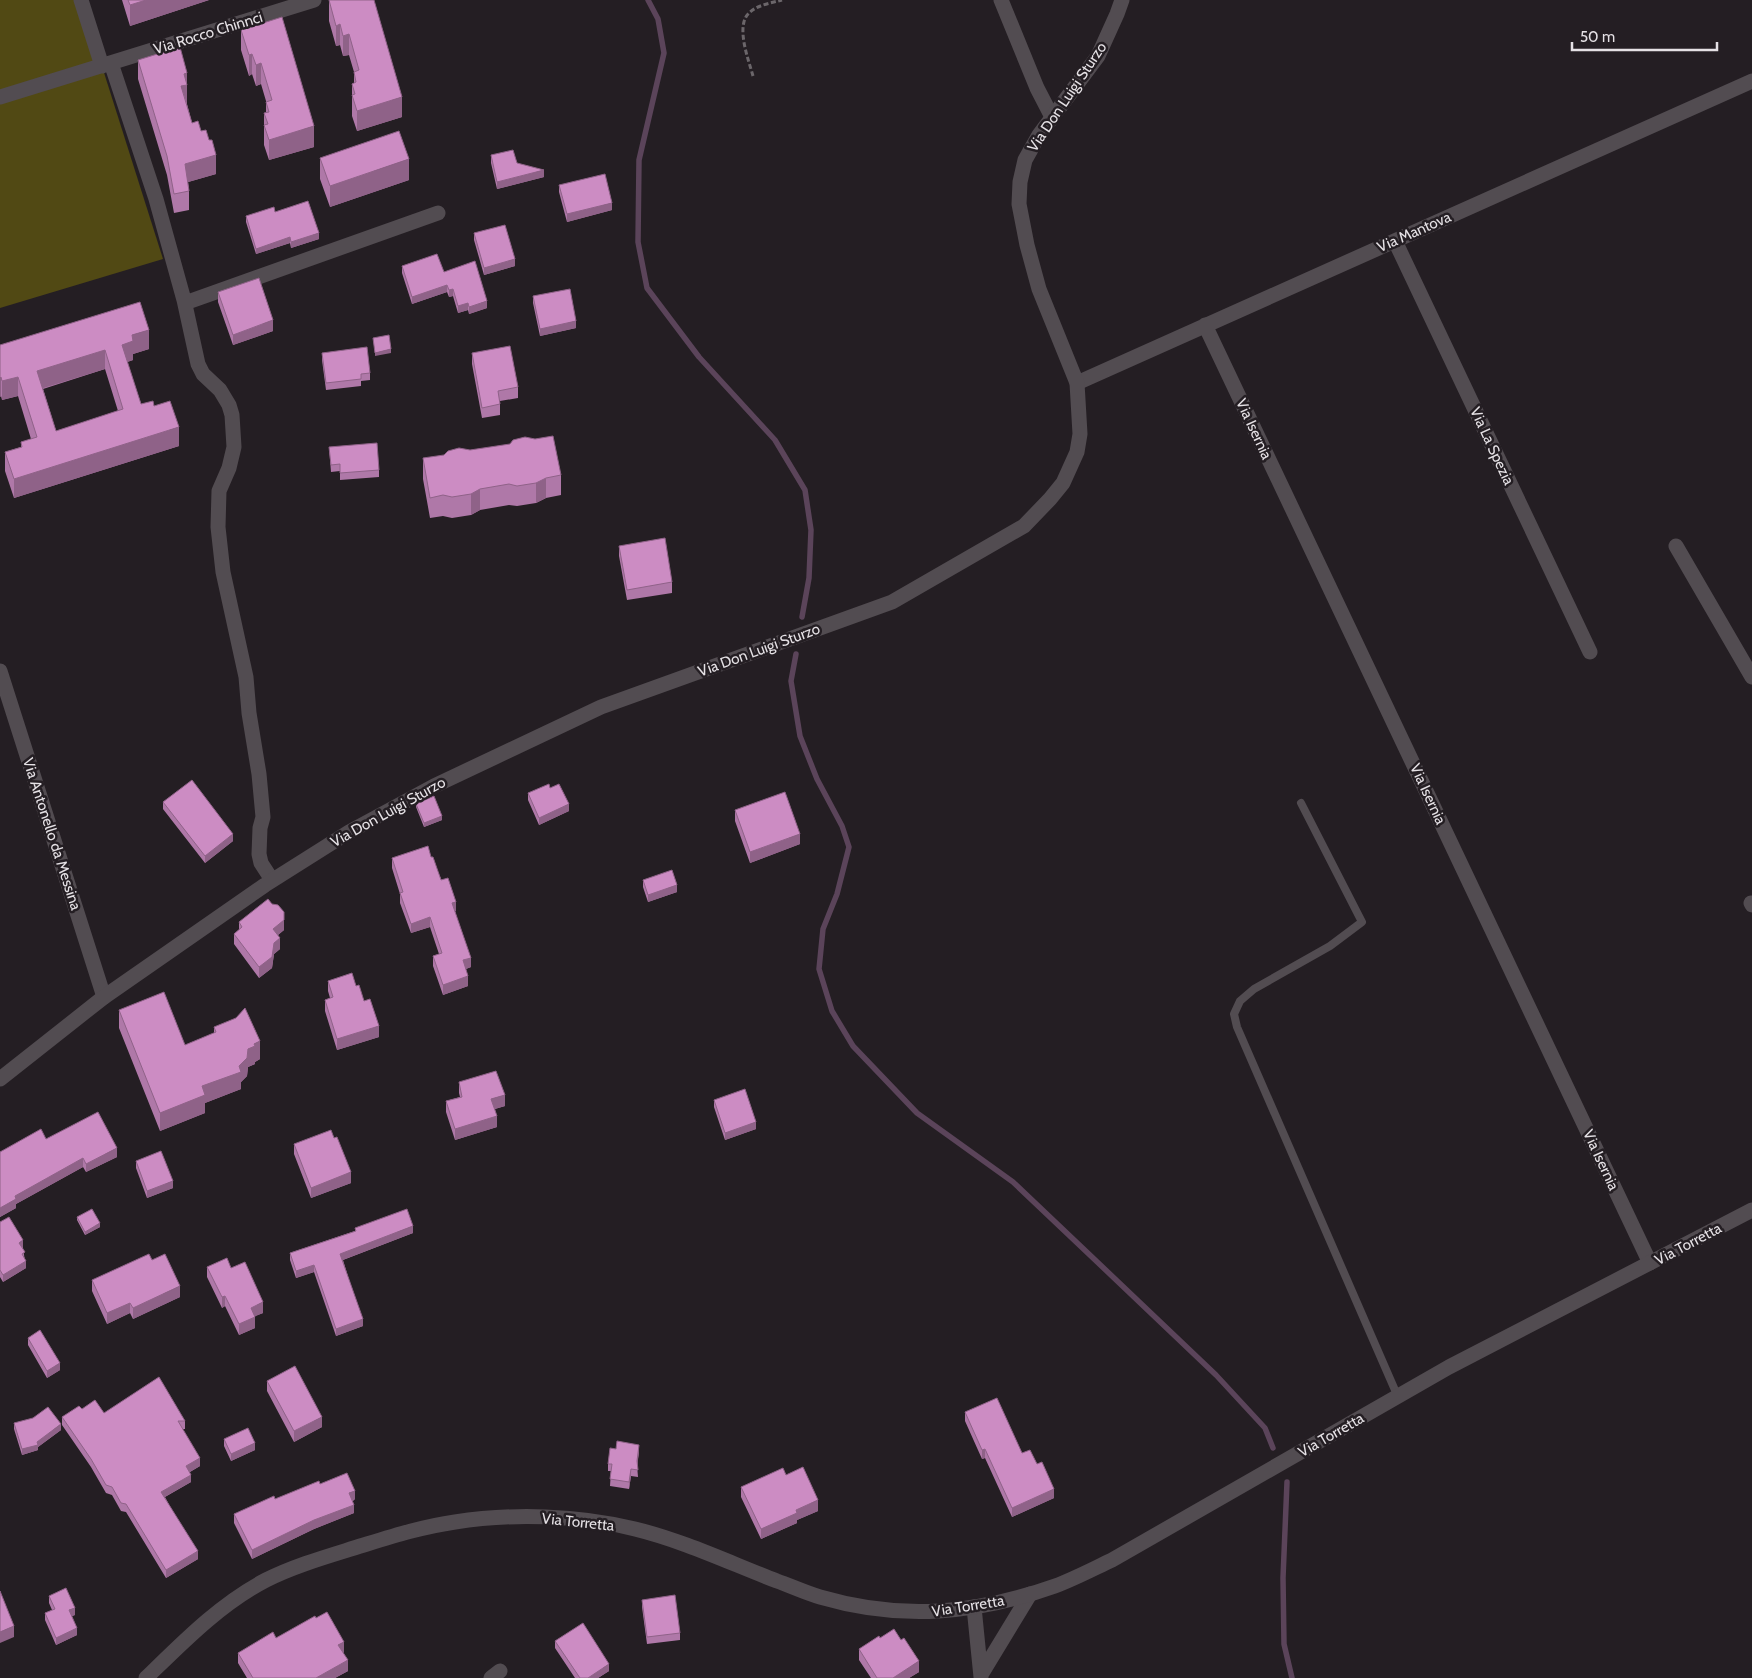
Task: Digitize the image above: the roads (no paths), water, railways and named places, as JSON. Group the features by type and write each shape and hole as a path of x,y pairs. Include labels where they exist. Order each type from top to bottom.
{"street":[{"path":"81,0 156,200 185,303 198,364 203,374 220,390 229,405 232,415 234,447 229,468 219,491 218,527 224,572 246,677 249,713 259,774 263,817 260,828 259,854 261,863 272,880"},
{"name":"Via Rocco Chinnci","path":"0,97 314,0"},
{"path":"1002,0 1037,88 1052,117"},
{"name":"Via Don Luigi Sturzo","path":"0,1079 104,997 272,880 349,832 434,786 601,707 892,602 1024,526 1063,483 1077,452 1080,434 1077,383 1038,289 1027,245 1020,204 1020,182 1025,160 1039,135 1098,56 1122,0"},
{"name":"Via Mantova","path":"1077,383 1752,81"},
{"path":"185,303 438,213"},
{"name":"Via La Spezia","path":"1395,241 1590,652"},
{"name":"Via Isernia","path":"1205,325 1650,1263"},
{"path":"1676,546 1752,677"},
{"name":"Via Antonello da Messina","path":"0,671 104,997"},
{"name":"Via Torretta","path":"146,1678 204,1623 233,1601 266,1580 299,1566 407,1532 452,1522 492,1517 582,1520 634,1528 674,1540 819,1597 870,1608 913,1613 951,1612 1007,1601 1056,1586 1112,1560 1449,1367 1752,1210"},
{"path":"981,1675 1030,1594"},
{"path":"974,1607 981,1675"}],"lane":[{"path":"1301,803 1362,922 1330,946 1254,989 1240,1001 1234,1014 1237,1027 1398,1397"}],"waterway":[{"path":"648,0 658,19 664,53 639,160 638,242 647,288 699,357 775,440 805,490 811,530 809,578 802,617"},
{"path":"796,654 791,681 800,736 817,779 842,826 849,847 837,894 823,929 819,969 832,1011 853,1046 917,1113 1013,1182 1216,1375 1265,1428 1273,1448"},
{"path":"1287,1482 1283,1578 1284,1644 1292,1678"}]}
